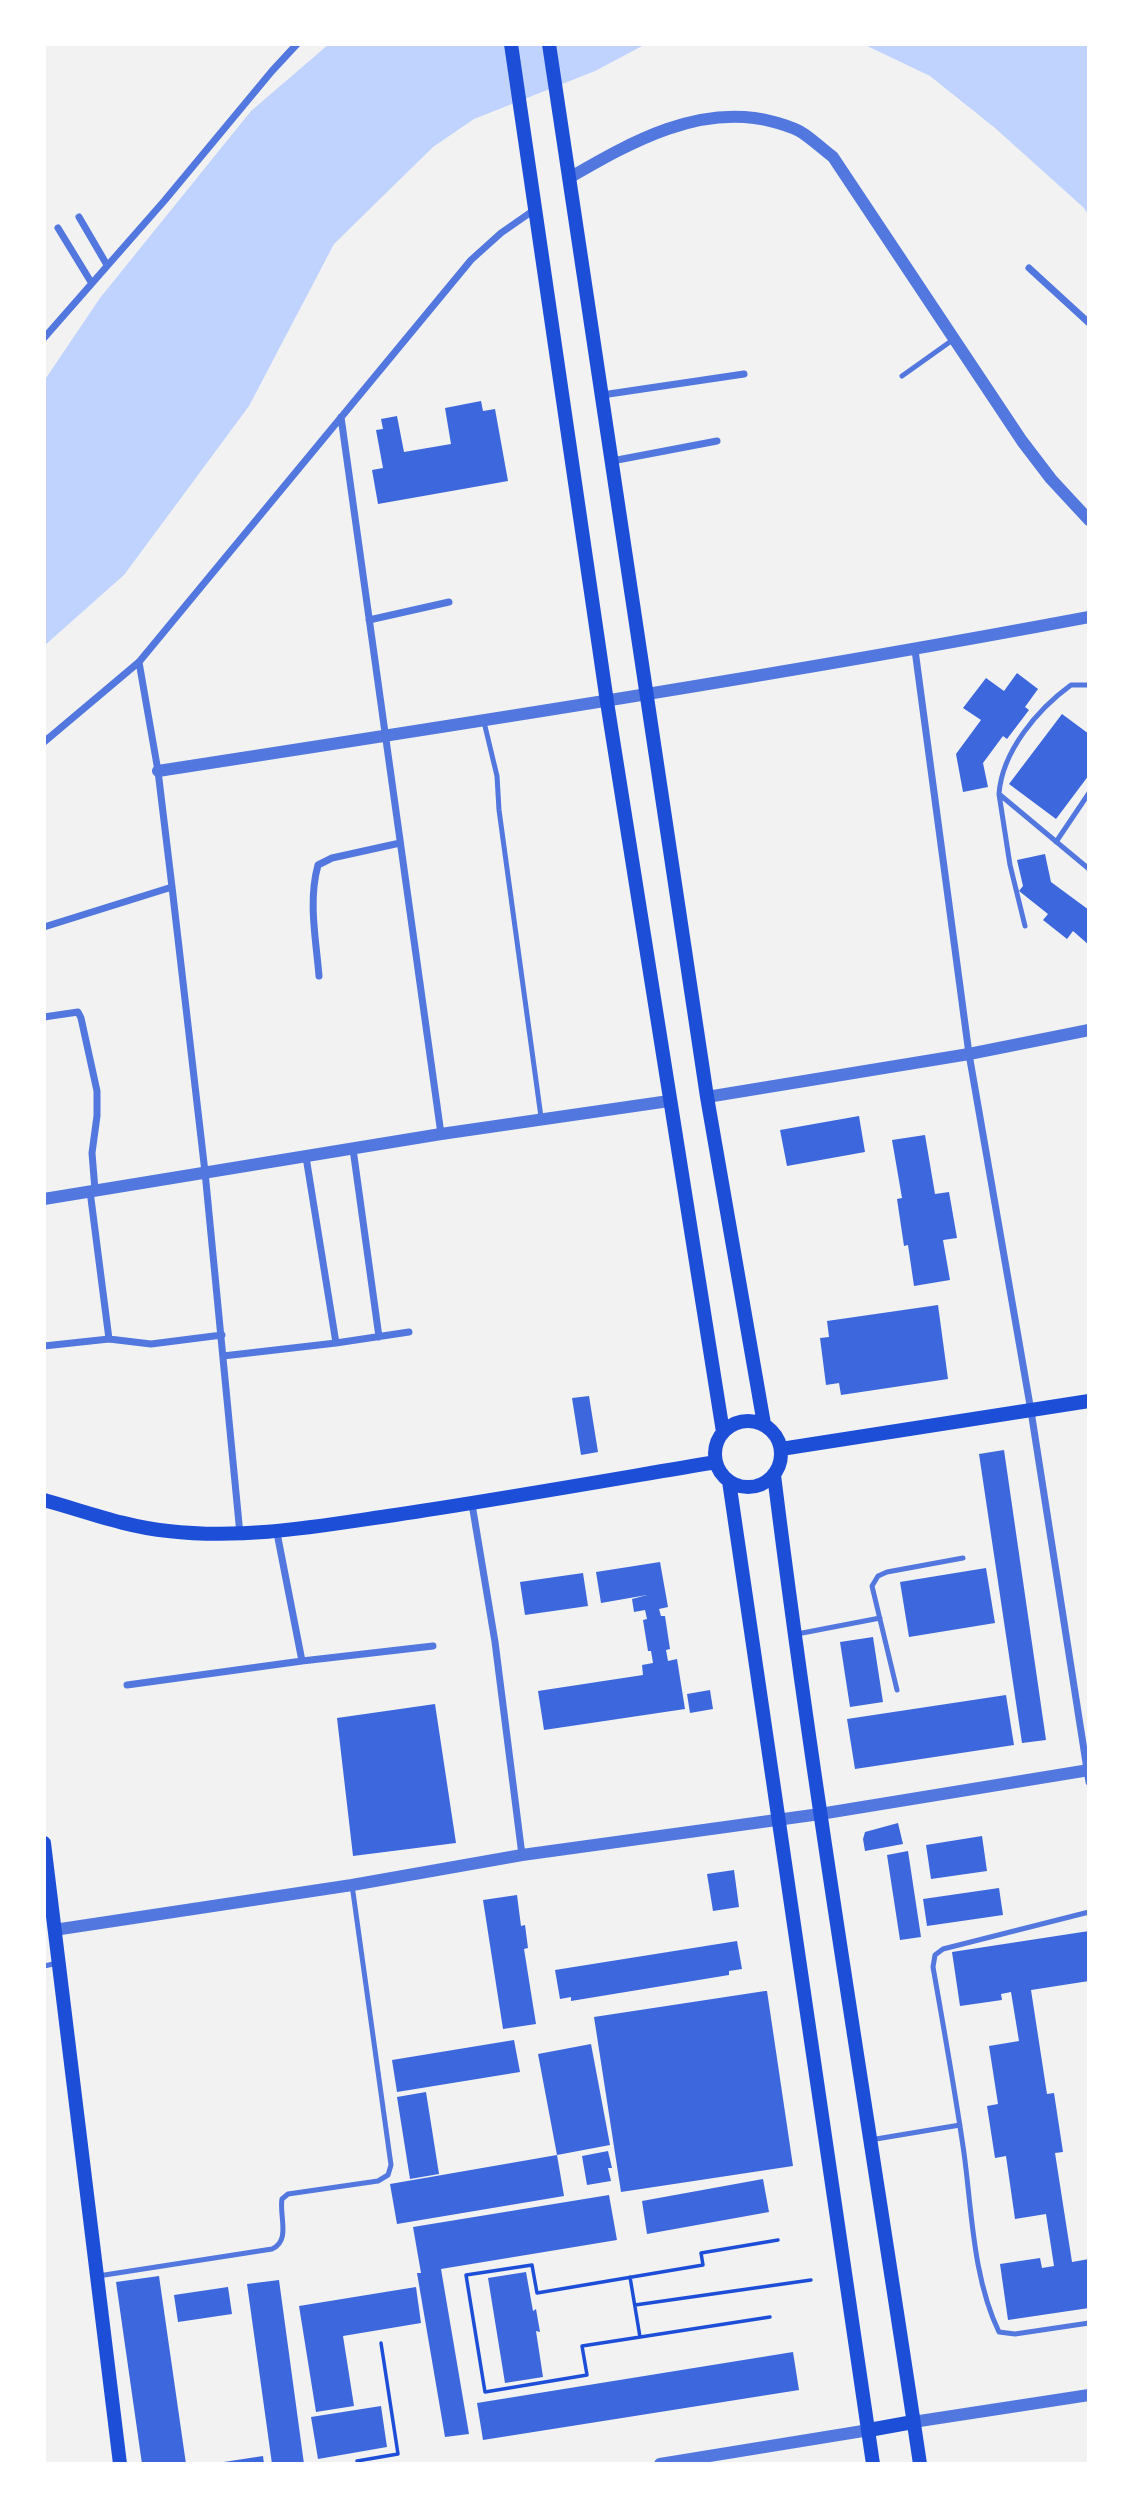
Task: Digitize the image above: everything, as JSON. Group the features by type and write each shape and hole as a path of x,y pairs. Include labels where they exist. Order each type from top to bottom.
{"main road":[{"path":"510,44 607,702 723,1432"},
{"path":"549,44 707,1097 764,1424"},
{"path":"781,1449 1089,1401"},
{"path":"753,1421 764,1424 772,1431 781,1449 779,1467 764,1483 753,1487 740,1487 721,1473 715,1451 723,1432 732,1424 753,1421"},
{"path":"44,1500 167,1531 277,1533 472,1504 716,1462"},
{"path":"774,1475 820,1814 920,2464"},
{"path":"729,1481 873,2464"},
{"path":"44,1843 54,1930 51,1964 98,2276 120,2464"},
{"path":"869,2430 913,2422"}],"street":[{"path":"44,338 296,44"},
{"path":"569,178 633,143 700,120 721,116 753,116 803,133 833,157 1022,441 1051,479 1089,520"},
{"path":"44,742 139,662 471,260 501,233 535,210"},
{"path":"79,217 107,265"},
{"path":"58,228 91,282"},
{"path":"1029,268 1089,323"},
{"path":"602,395 744,374"},
{"path":"341,417 441,1134"},
{"path":"611,461 718,441"},
{"path":"369,620 449,602"},
{"path":"158,771 607,702 915,650 1089,617"},
{"path":"54,1930 352,1885 522,1855 1088,1774 1031,1411 970,1054 915,650"},
{"path":"139,662 158,771 172,887 205,1172 240,1534"},
{"path":"319,976 313,896 317,865 331,858 400,843"},
{"path":"44,927 172,887"},
{"path":"44,1017 78,1012 97,1091 92,1153 93,1191 109,1339"},
{"path":"707,1097 970,1054 1089,1030"},
{"path":"44,1199 441,1134 669,1101"},
{"path":"353,1149 379,1336"},
{"path":"306,1157 336,1343"},
{"path":"223,1356 409,1332"},
{"path":"44,1346 109,1339 130,1340 143,1345 222,1335"},
{"path":"472,1504 495,1642 522,1855"},
{"path":"277,1533 302,1661"},
{"path":"127,1685 433,1646"},
{"path":"913,2422 1089,2395"},
{"path":"660,2464 869,2430"}],"lane":[{"path":"902,376 954,339"},
{"path":"1025,926 1010,865 999,794 1000,778 1005,765 1040,713 1071,685 1089,685"},
{"path":"483,720 497,776 499,810 542,1121"},
{"path":"1056,842 1089,793"},
{"path":"999,794 1089,869"},
{"path":"897,1690 872,1586 878,1576 887,1572 963,1558"},
{"path":"794,1635 880,1618"},
{"path":"98,2276 272,2249 279,2246 284,2238 280,2208 282,2199 288,2194 378,2181 388,2175 391,2165 352,1885"},
{"path":"1089,1912 960,1943 935,1955 933,1967 960,2125 978,2260 989,2311 999,2332 1014,2334 1089,2323"},
{"path":"870,2140 960,2125"}],"path":[{"path":"770,2317 582,2346 587,2375 485,2392 466,2276 532,2264 537,2292 704,2264 701,2253 778,2241"},
{"path":"630,2277 640,2337"},
{"path":"635,2305 811,2280"},
{"path":"358,2464 357,2461 398,2454 381,2343"}],"water":[{"path":"329,44 646,44 595,71 474,119 433,147 334,244 249,406 124,575 44,646 44,381 100,298 251,111"},
{"path":"863,44 1089,44 1089,216 1084,208 995,128 930,76"}],"building":[{"path":"481,401 483,411 495,409 508,481 378,504 372,470 383,468 376,430 383,429 381,419 397,416 404,452 451,444 445,408"},
{"path":"1017,673 1038,689 1025,707 1029,710 1007,739 1003,736 983,763 988,787 963,792 956,754 981,720 963,708 986,678 1004,691"},
{"path":"1062,714 1089,734 1089,775 1056,819 1009,784"},
{"path":"1045,854 1051,882 1089,910 1089,945 1073,931 1067,939 1043,920 1048,914 1019,891 1023,886 1017,860"},
{"path":"859,1116 865,1152 787,1166 780,1130"},
{"path":"925,1135 935,1194 949,1192 957,1238 943,1240 950,1280 914,1286 908,1245 904,1246 897,1199 902,1198 892,1140"},
{"path":"938,1305 948,1379 841,1395 839,1383 826,1385 820,1338 829,1337 827,1321"},
{"path":"589,1396 598,1452 581,1455 572,1398"},
{"path":"1004,1450 1046,1740 1022,1743 979,1454"},
{"path":"660,1562 668,1607 659,1609 661,1616 665,1616 670,1649 666,1650 668,1661 677,1659 685,1709 544,1730 538,1691 643,1675 642,1665 653,1663 651,1651 648,1651 643,1620 647,1619 645,1610 634,1612 632,1599 647,1595 601,1603 596,1572"},
{"path":"986,1568 995,1623 909,1637 900,1582"},
{"path":"583,1573 588,1606 525,1615 520,1582"},
{"path":"873,1637 883,1702 850,1707 840,1642"},
{"path":"710,1690 713,1709 690,1713 687,1694"},
{"path":"1006,1695 1014,1745 855,1769 847,1719"},
{"path":"435,1704 456,1843 353,1856 337,1718"},
{"path":"898,1823 903,1844 865,1851 865,1832"},
{"path":"982,1836 987,1871 931,1879 926,1845"},
{"path":"908,1851 921,1937 900,1940 887,1855"},
{"path":"734,1870 739,1907 713,1911 707,1874"},
{"path":"999,1888 1003,1915 927,1926 923,1899"},
{"path":"517,1895 521,1926 525,1925 528,1948 524,1949 536,2024 503,2029 483,1900"},
{"path":"1089,1931 1089,1981 1031,1990 1047,2094 1054,2093 1063,2152 1055,2153 1072,2262 1089,2259 1089,2308 1008,2320 1000,2264 1040,2258 1042,2268 1054,2266 1046,2214 1015,2219 1006,2156 995,2158 987,2106 998,2104 989,2046 1019,2041 1011,1992 1001,1994 1002,2000 960,2006 952,1952"},
{"path":"737,1941 742,1969 729,1971 729,1975 571,2001 571,1997 560,1999 555,1970"},
{"path":"767,1991 793,2166 621,2192 594,2017"},
{"path":"514,2040 520,2072 397,2092 392,2060"},
{"path":"591,2044 610,2145 557,2155 538,2054"},
{"path":"426,2092 439,2174 410,2179 397,2097"},
{"path":"608,2151 612,2168 608,2168 611,2181 587,2185 582,2156"},
{"path":"557,2155 564,2196 397,2224 390,2184"},
{"path":"763,2179 769,2212 647,2234 642,2201"},
{"path":"609,2195 617,2240 441,2269 469,2434 445,2437 417,2273 421,2273 413,2227"},
{"path":"526,2272 540,2332 536,2331 543,2377 505,2383 488,2278"},
{"path":"159,2276 186,2464 142,2464 116,2282"},
{"path":"279,2280 304,2464 272,2464 247,2284"},
{"path":"228,2287 232,2314 178,2322 174,2295"},
{"path":"416,2287 421,2323 343,2336 354,2406 316,2412 299,2306"},
{"path":"793,2352 799,2390 483,2440 477,2403"},
{"path":"381,2406 387,2447 318,2459 311,2417"},
{"path":"263,2456 264,2464 217,2464 217,2463"}]}
